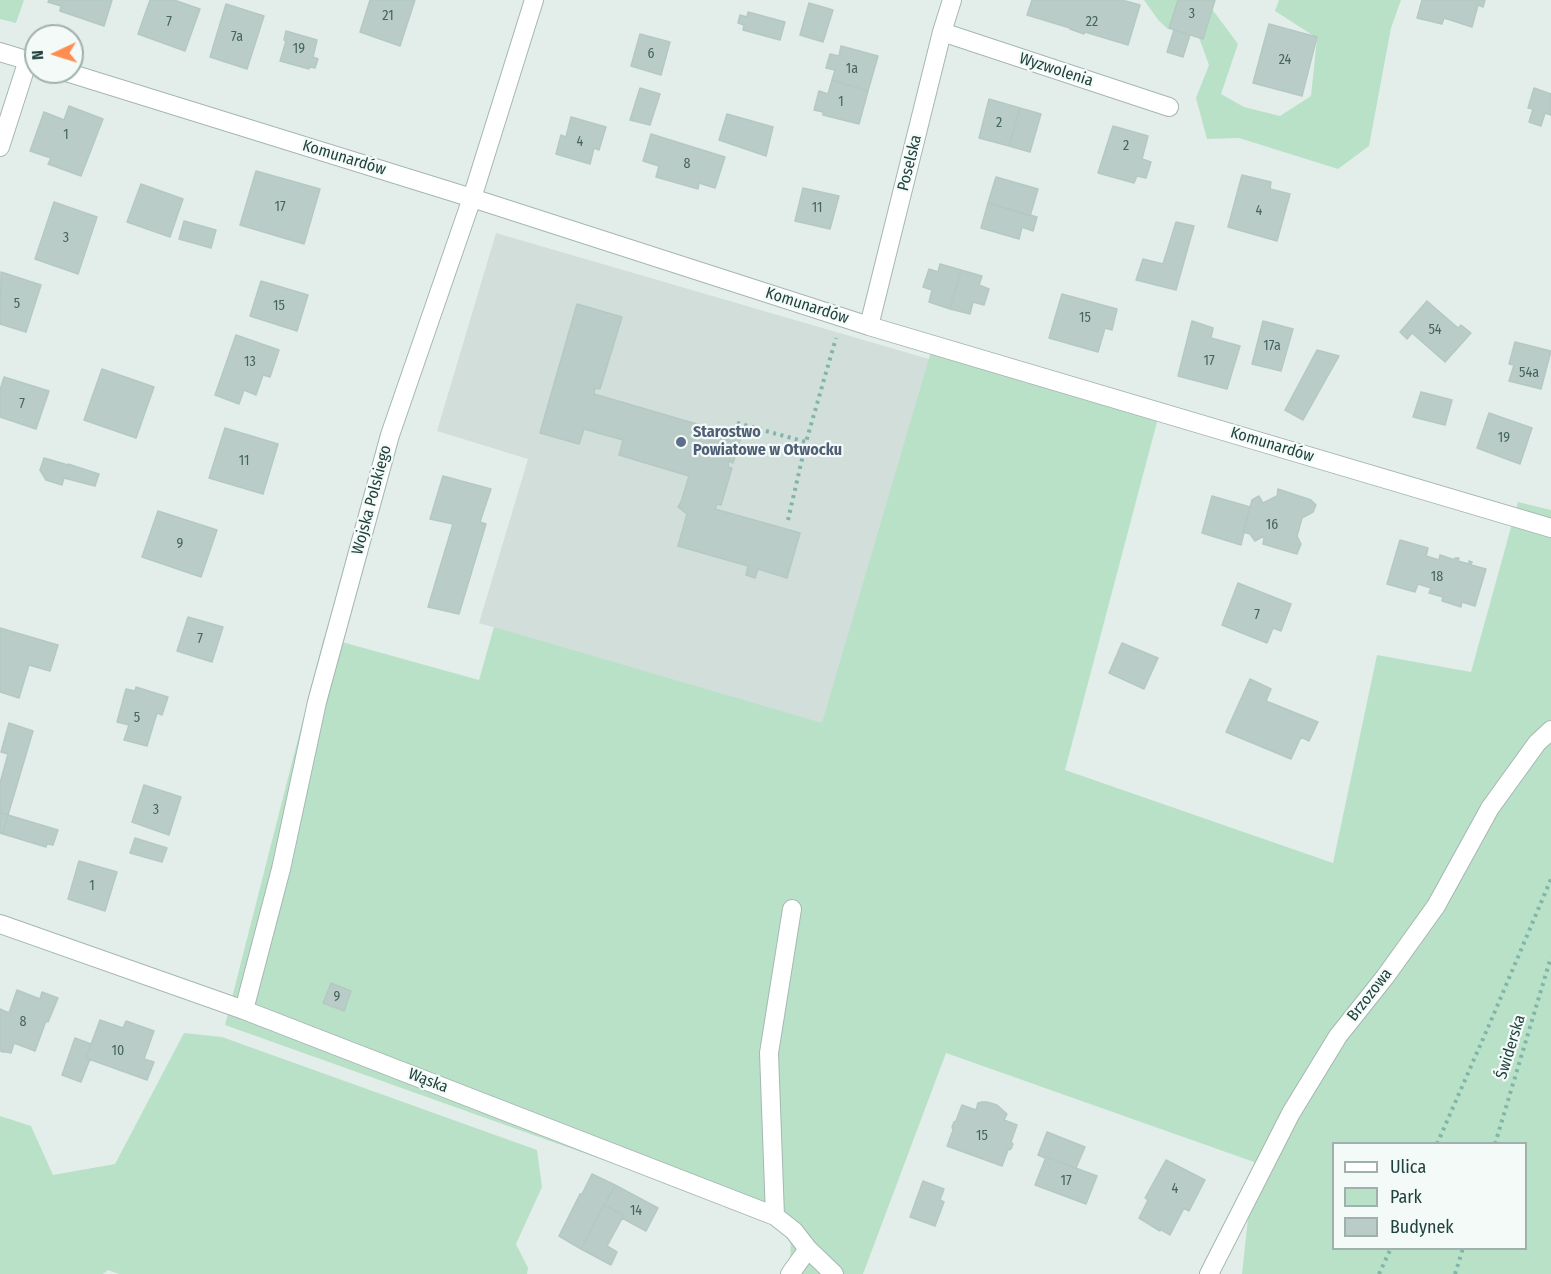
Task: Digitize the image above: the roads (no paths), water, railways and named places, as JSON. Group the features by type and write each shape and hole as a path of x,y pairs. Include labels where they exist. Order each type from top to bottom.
{"street":[{"name":"Wojska Polskiego","path":"244,1010 281,869 317,702 387,446 472,198 534,0"},
{"name":"Poselska","path":"869,326 952,0"},
{"name":"Wyzwolenia","path":"942,33 1169,107"},
{"path":"0,52 24,59"},
{"name":"Komunardów","path":"84,78 472,198 869,326 1551,528"},
{"path":"0,147 24,82"},
{"name":"Brzozowa","path":"1209,1274 1291,1113 1338,1036 1385,977 1436,906 1490,808 1537,743 1551,730"},
{"path":"775,1216 769,1053 792,909"},
{"name":"Wąska","path":"0,924 244,1010 775,1216 794,1231 808,1250 834,1274"},
{"path":"790,1274 808,1250"}],"place":[{"name":"Starostwo Powiatowe w Otwocku","path":"681,442"}]}
